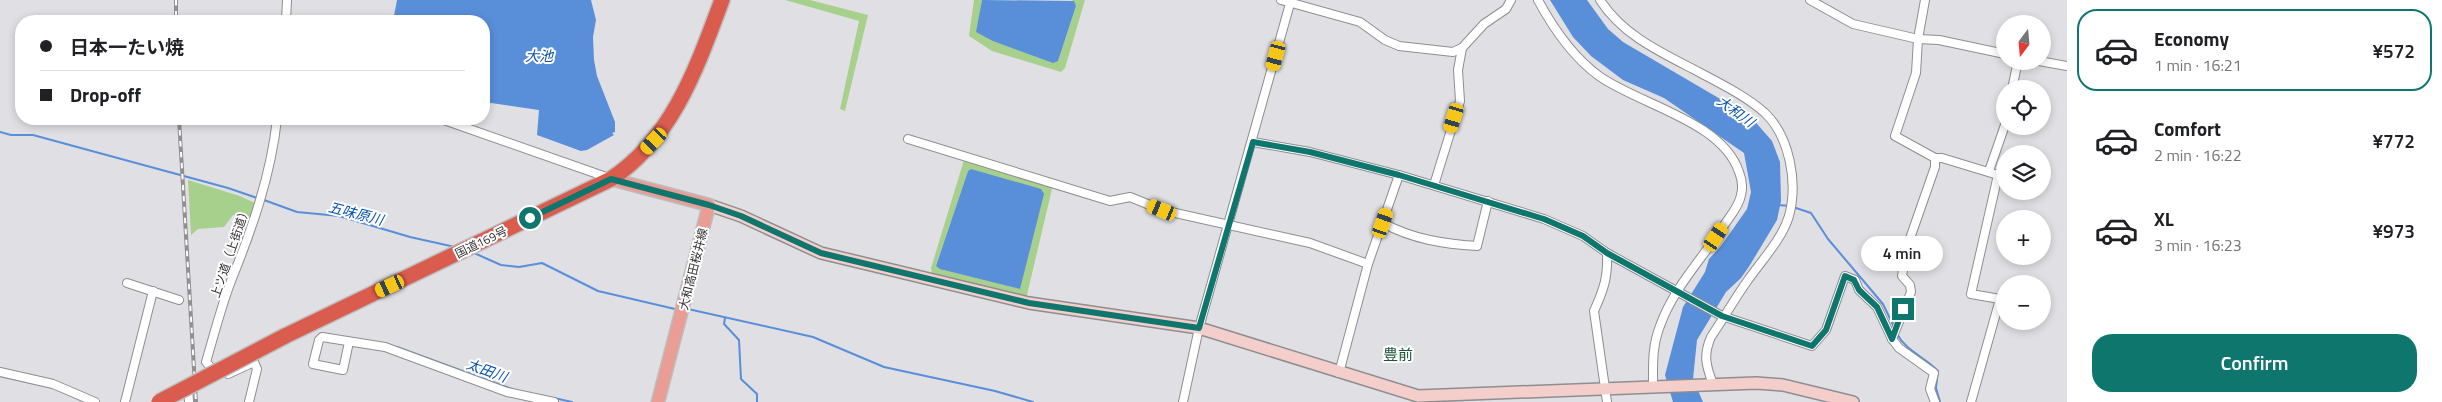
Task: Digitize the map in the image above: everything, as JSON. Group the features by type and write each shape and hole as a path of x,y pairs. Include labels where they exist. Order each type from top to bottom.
{"highway":[{"name":"国道169号","path":"159,402 285,336 611,179 640,156 670,118 705,46 722,0"}],"main road":[{"path":"611,179 709,205"},
{"name":"大和高田桜井線","path":"658,402 709,205"}],"street":[{"path":"286,15 287,0"},
{"path":"1281,0 1291,1 1360,22 1385,40 1399,46 1453,52 1462,48 1484,24 1506,9 1511,0"},
{"path":"1538,0 1579,60 1601,77 1671,112 1711,136 1726,148 1734,161 1742,184 1737,206 1679,291 1659,326 1652,354 1655,385"},
{"path":"1600,0 1610,15 1625,30 1661,52 1721,84 1765,113 1785,142 1792,190 1789,217 1778,238 1711,337 1706,349 1705,364 1710,384"},
{"path":"1810,0 1852,24 1918,39 1939,40 1996,52"},
{"path":"1925,0 1918,39 1916,73 1895,136 1935,158 1942,158 1998,175 1971,294 2000,299 1971,402"},
{"path":"1183,402 1199,328 1253,142 1291,1"},
{"path":"1434,185 1460,101 1458,70 1462,48"},
{"path":"2051,63 2067,66"},
{"name":"上ツ道（上街道）","path":"249,402 256,369 254,362 221,377 206,362 231,282 250,237 275,142 276,125"},
{"path":"458,125 611,179"},
{"path":"1989,171 2002,135"},
{"path":"908,139 1110,201 1130,197 1162,210 1310,243 1368,264"},
{"path":"1253,142 1310,152 1399,175 1544,219 1583,236 1607,253 1724,316 1812,346 1826,330 1845,276 1854,280 1859,290 1877,307 1892,339 1899,348 1934,373 1930,389 1935,402"},
{"path":"1892,339 1911,292 1910,286 1902,276 1907,247 1935,166 1935,158"},
{"path":"582,193 593,179 588,172"},
{"path":"1339,373 1368,264 1399,175"},
{"path":"1383,223 1402,233 1447,244 1477,246 1488,201"},
{"path":"709,205 741,216 821,253 1029,303 1199,328 1418,396 1655,385 1783,384 1853,402"},
{"path":"1607,253 1608,273 1601,298 1594,311 1607,402"},
{"path":"127,283 179,300"},
{"path":"125,402 152,291"},
{"path":"349,342 343,370 313,364 319,340 322,337 385,347 507,392 554,402"},
{"path":"0,372 53,384 95,402"},
{"path":"187,382 188,402"}],"green space":[{"path":"785,0 810,0 868,15 845,111 840,109 859,21"},
{"path":"974,0 982,0 977,32 1058,61 1076,6 1072,0 1085,0 1065,68 1061,72 992,51 969,36"},
{"path":"964,160 1050,184 1052,189 1026,299 932,275 931,268","holes":["971,169 1020,289 936,266 968,171"]},
{"path":"188,180 240,196 255,203 250,219 233,215 224,227 198,229 191,235"}],"water":[{"name":"大池","path":"397,0 591,0 596,20 593,37 594,60 597,76 615,122 615,132 612,133 614,135 587,150 581,151 537,135 539,110 490,103 490,15 394,15"},
{"path":"982,0 1074,1 1076,6 1058,61 1053,63 993,41 976,32"},
{"name":"大和川","path":"1550,0 1587,0 1608,29 1623,42 1751,117 1772,141 1780,162 1781,201 1777,220 1741,278 1726,292 1697,340 1693,379 1703,402 1673,402 1665,375 1683,307 1705,272 1709,259 1721,246 1747,209 1751,192 1744,153 1664,98 1623,80 1591,56 1573,37"},
{"path":"971,169 1041,189 1044,194 1020,289 940,269 936,266 968,171"}],"waterway":[{"name":"五味原川","path":"0,132 11,135 33,135 228,188 257,198"},
{"name":"五味原川","path":"264,200 297,212 339,216 410,237 455,247"},
{"path":"1779,205 1789,206"},
{"path":"1793,207 1811,213 1828,239 1883,304 1894,327"},
{"name":"五味原川","path":"474,253 501,265 519,267 542,263 598,291 675,309"},
{"path":"688,309 813,337 884,367 995,391 1033,402"},
{"name":"五味原川","path":"725,318 724,324 739,340 741,379 757,394 757,402"},
{"path":"1897,334 1905,345 1938,371 1936,388 1940,402"},
{"name":"太田川","path":"397,347 512,389"},
{"name":"太田川","path":"554,398 572,402"}],"railway":[{"path":"176,0 176,15"},
{"path":"179,125 196,402"}],"district":[{"name":"豊前","path":"1398,354"}],"route":[{"path":"530,218 611,179 709,205 741,216 821,253 1029,303 1199,328 1253,142 1310,152 1399,175 1544,219 1583,236 1607,253 1722,316 1812,346 1826,330 1845,276 1854,280 1859,290 1877,307 1892,339 1903,309"}]}
